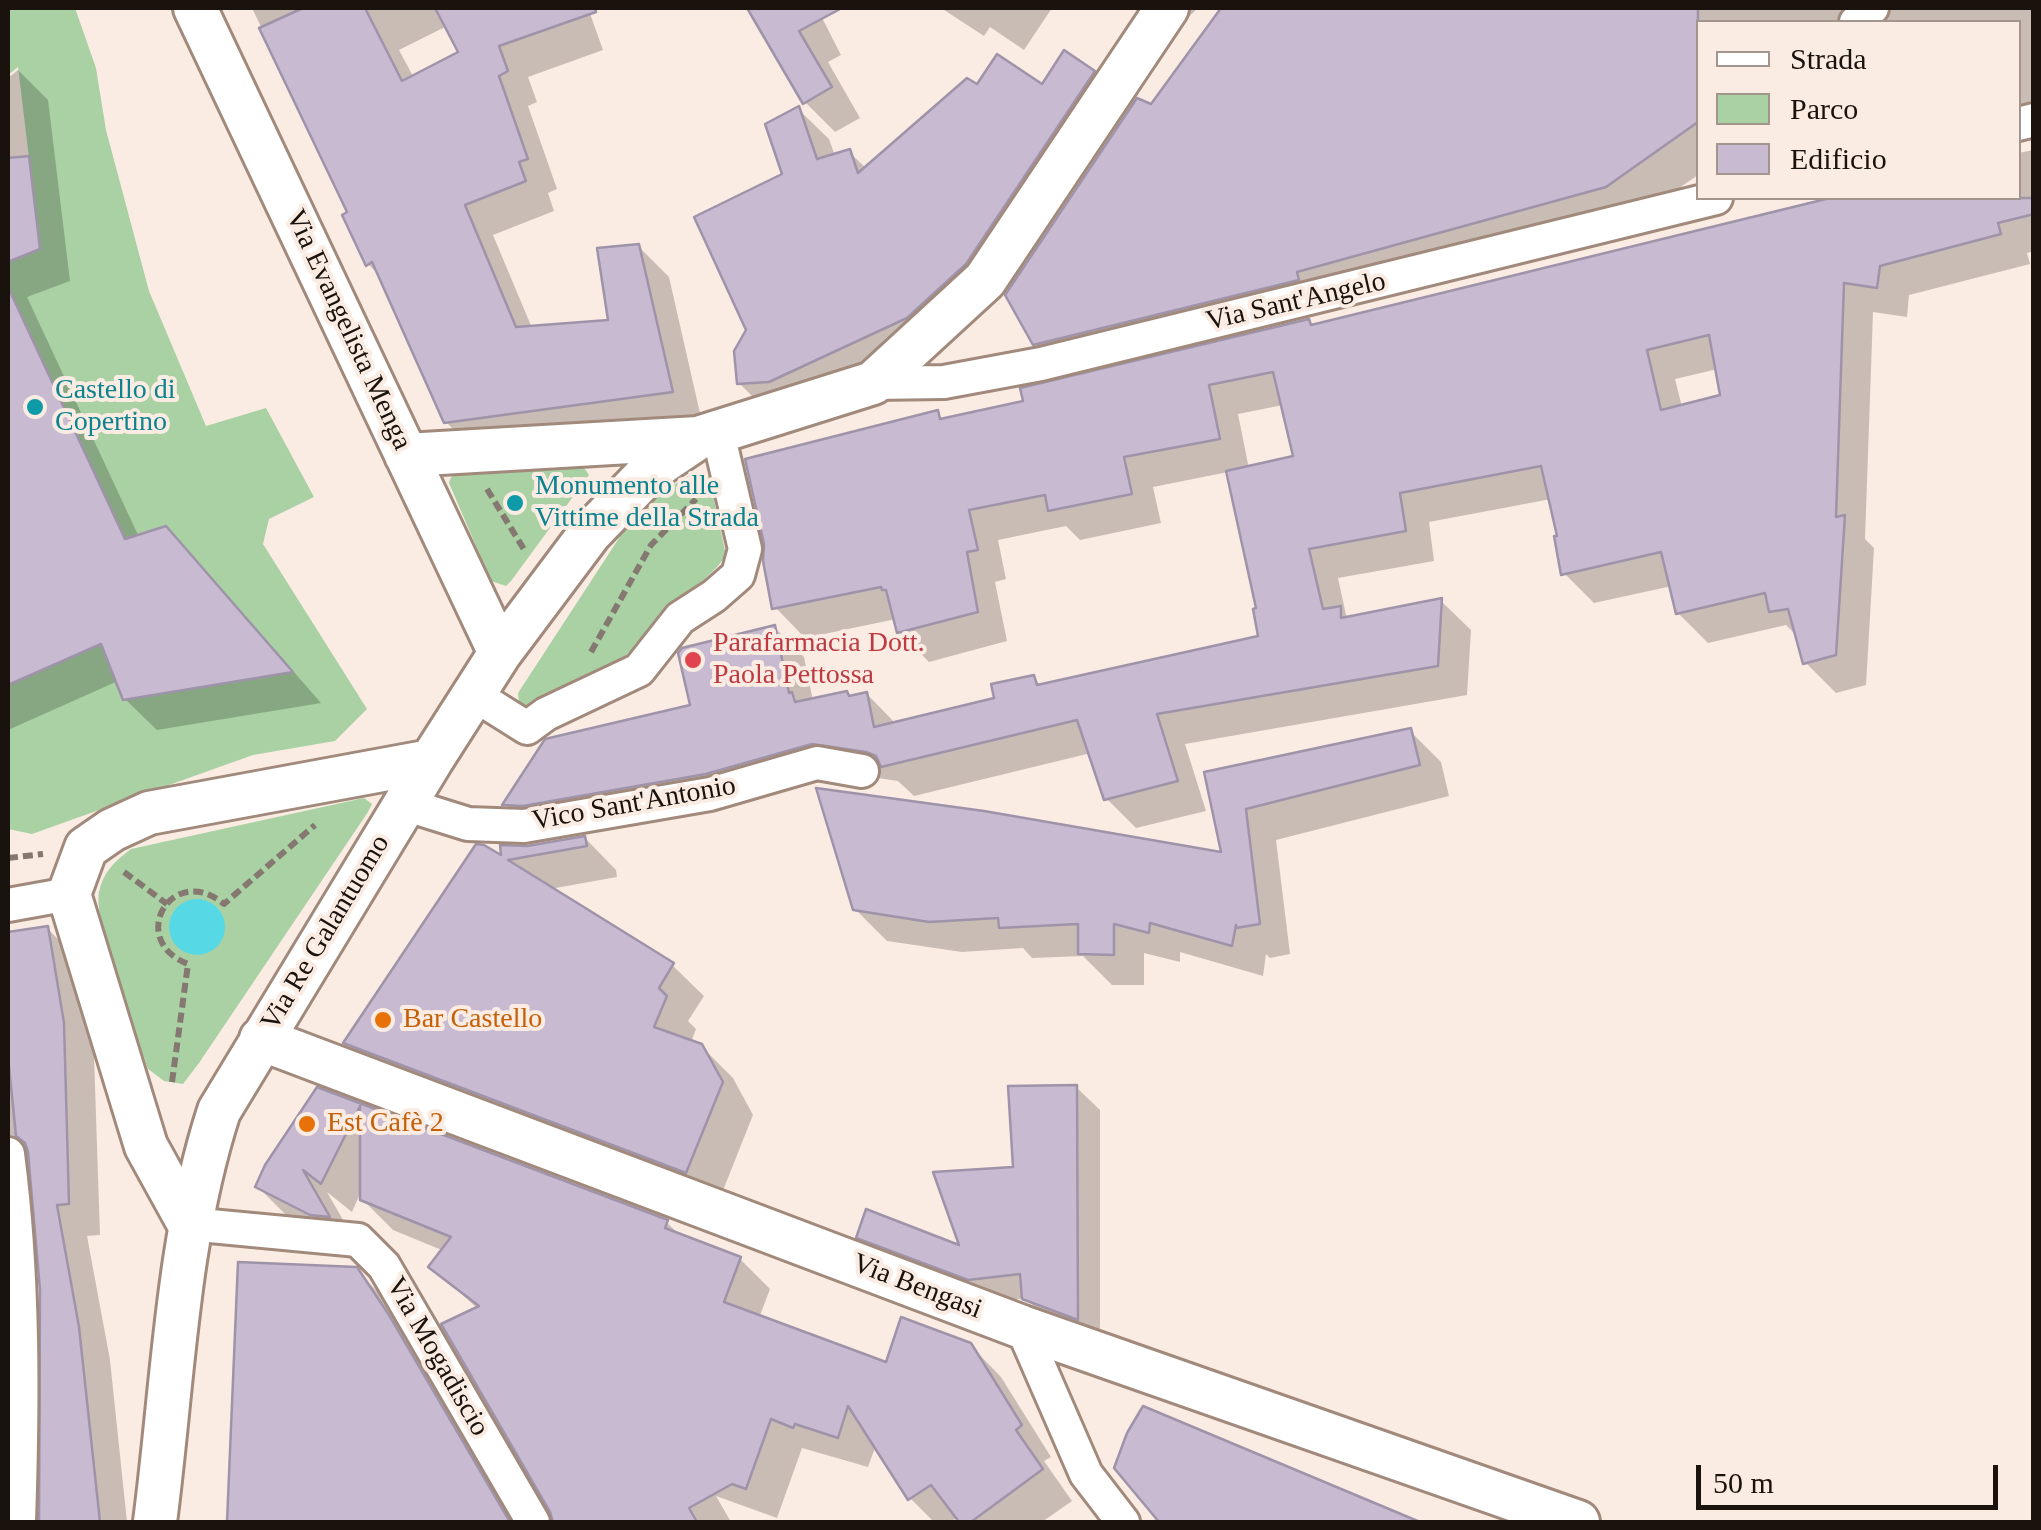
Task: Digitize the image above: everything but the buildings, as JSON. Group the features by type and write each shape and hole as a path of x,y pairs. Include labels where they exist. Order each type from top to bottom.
{"street":[{"name":"Via Evangelista Menga","path":"194,8 500,653"},
{"path":"406,454 715,448 873,383 985,280 1167,8"},
{"name":"Via Sant'Angelo","path":"873,383 944,382 1041,364 1701,200"},
{"path":"474,694 527,728 546,714 639,670 680,618 738,575 745,549 715,448"},
{"name":"Via Re Galantuomo","path":"155,1522 189,1224 214,1124 430,761 500,653 590,533 652,469 715,448"},
{"path":"189,1224 146,1146 69,894 86,848 112,830 149,814 430,761"},
{"name":"Vico Sant'Antonio","path":"404,804 468,824 524,826 710,794 817,764 862,770"},
{"path":"8,904 69,894"},
{"name":"Via Bengasi","path":"262,1039 1022,1327 1578,1522"},
{"path":"146,1146 214,1124"},
{"path":"8,1154 15,1213 14,1442 19,1522"},
{"name":"Via Mogadiscio","path":"189,1224 358,1240 384,1266 533,1522"},
{"path":"1022,1327 1086,1474 1123,1522"}],"path":[{"path":"584,664 651,546 671,522 715,448"},
{"path":"463,450 549,588"},
{"path":"214,1124 171,1091 188,964 160,943 160,914 174,896 186,891 211,894 224,904 326,815 334,780"},
{"path":"86,848 167,904"}],"green space":[{"path":"8,8 75,8 96,68 106,130 149,291 206,426 266,408 314,497 269,519 263,544 367,709 335,741 253,755 32,834 8,829 8,685 101,644 124,700 292,671 166,526 125,539 8,287 8,262 40,249 18,67 8,75"},
{"path":"580,462 589,475 511,581 506,586 491,581 449,483 451,477"},
{"path":"695,472 708,473 726,555 618,663 533,715 519,704 518,693 636,512 651,498"},
{"path":"364,798 372,804 368,812 183,1084 164,1081 148,1069 117,979 99,907 99,892 110,867 131,849"}],"water":[{"path":"197,899 217,907 225,927 217,947 197,955 177,947 169,927 177,907"}],"place":[{"name":"Castello di Copertino","path":"35,407"},
{"name":"Monumento alle Vittime della Strada","path":"515,503"},
{"name":"Parafarmacia Dott. Paola Pettossa","path":"693,660"},
{"name":"Bar Castello","path":"383,1020"},
{"name":"Est Cafè 2","path":"307,1124"}]}
